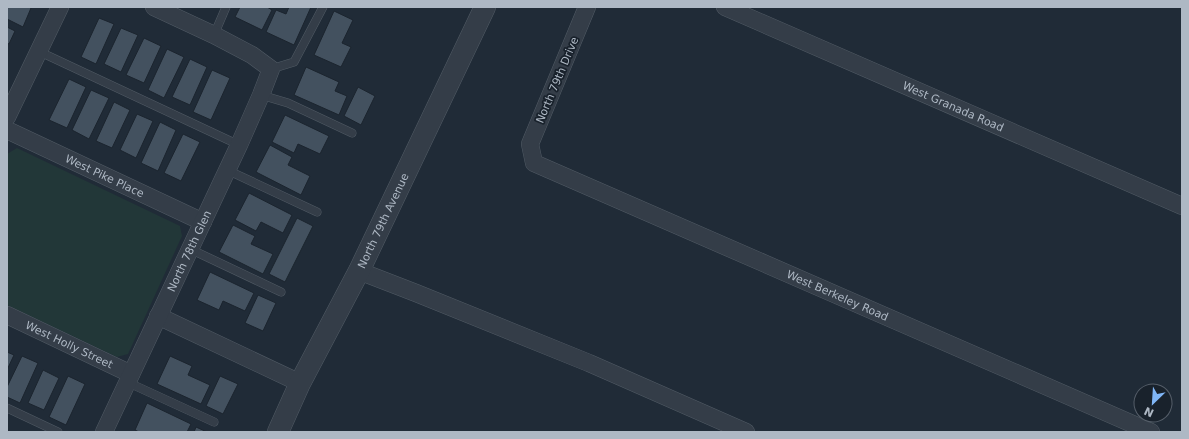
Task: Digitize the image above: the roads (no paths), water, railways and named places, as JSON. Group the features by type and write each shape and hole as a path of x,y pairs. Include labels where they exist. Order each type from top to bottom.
{"street":[{"path":"7,117 60,7"},
{"path":"154,7 214,35 252,55 271,69"},
{"name":"North 79th Avenue","path":"278,432 300,383 358,271 484,7"},
{"name":"North 79th Drive","path":"532,153 530,144 587,7"},
{"name":"West Granada Road","path":"725,7 1182,206"},
{"name":"North 78th Glen","path":"104,432 239,145 271,69"},
{"name":"West Pike Place","path":"7,130 203,222"},
{"name":"West Berkeley Road","path":"532,153 534,162 1151,432"},
{"path":"358,271 416,292 581,360 746,432"},
{"name":"West Holly Street","path":"7,315 129,378"},
{"path":"158,316 300,383"}],"lane":[{"path":"214,35 226,7"},
{"path":"271,69 294,62 323,7"},
{"path":"38,51 239,145"},
{"path":"261,95 288,103 352,133"},
{"path":"227,170 317,212"},
{"path":"190,249 280,292"},
{"path":"129,378 214,422"},
{"path":"7,408 58,432"}]}
